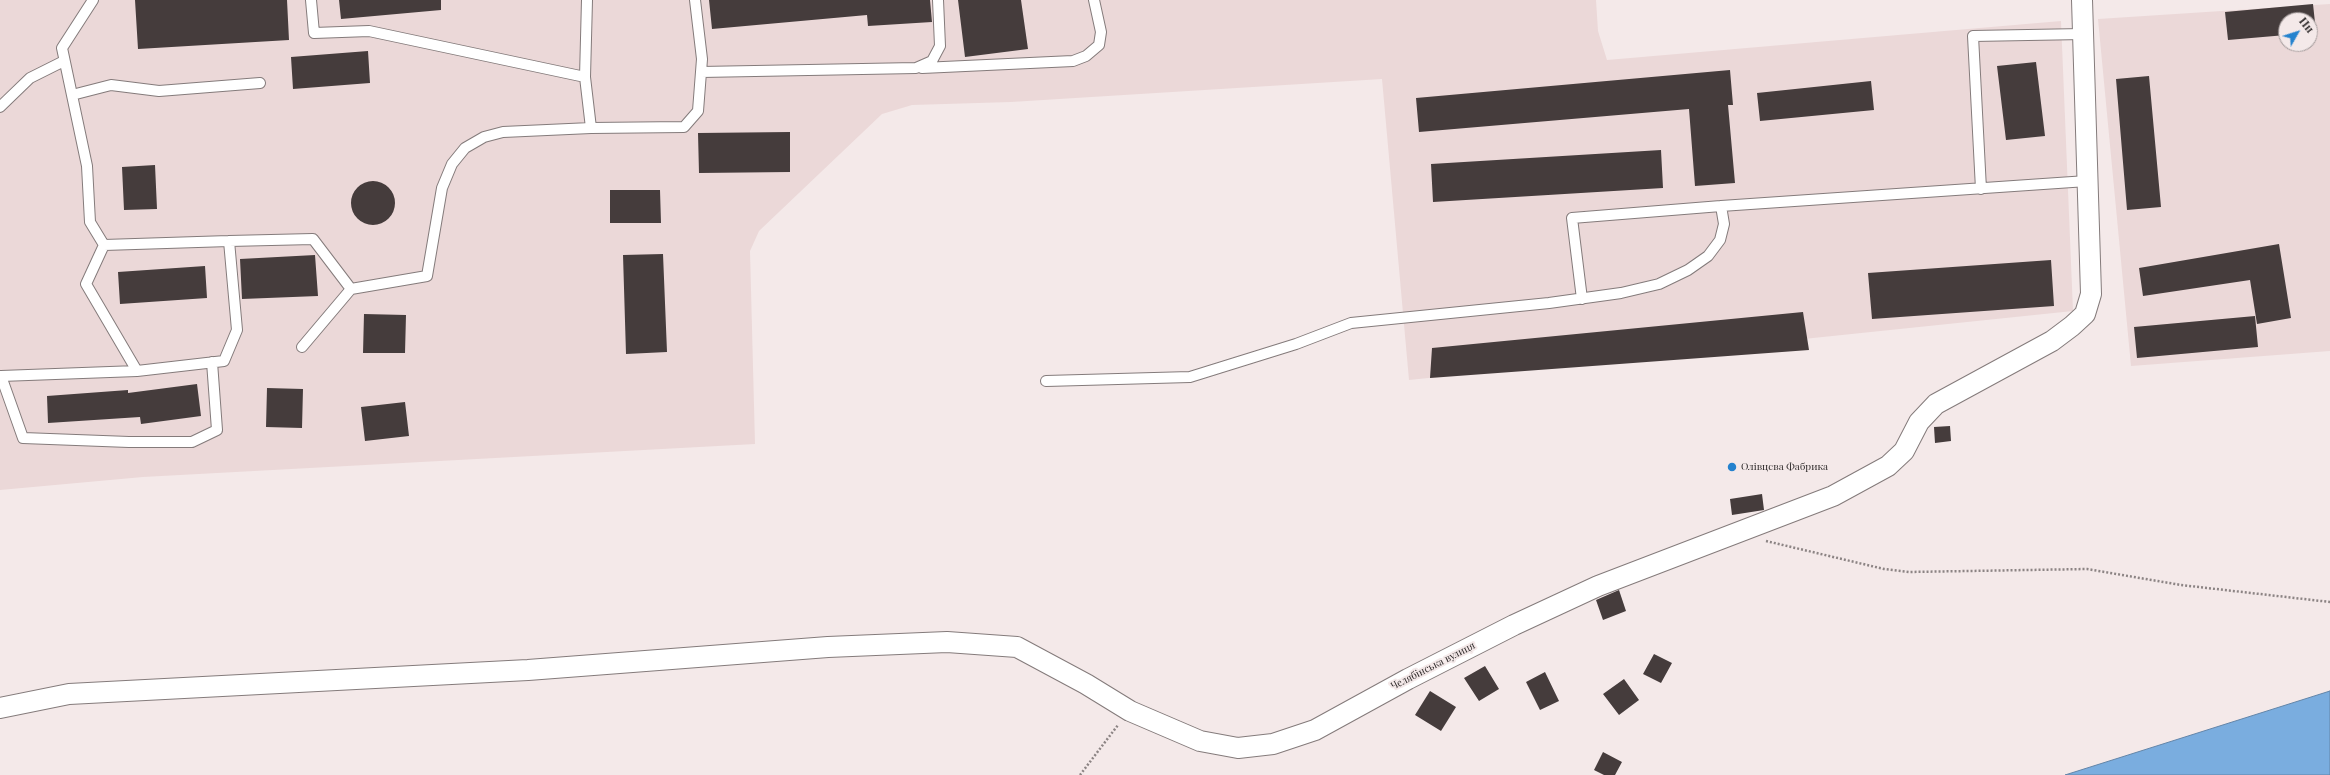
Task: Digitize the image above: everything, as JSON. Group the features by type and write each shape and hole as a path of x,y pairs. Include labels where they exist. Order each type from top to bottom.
{"street":[{"name":"Челябінська вулиця","path":"0,708 70,694 528,670 828,647 947,642 1016,647 1086,684 1130,711 1200,741 1238,748 1273,744 1315,730 1408,679 1514,625 1598,586 1833,496 1883,469 1904,451 1919,422 1936,404 2052,341 2085,314 2090,294 2082,0"}],"lane":[{"path":"93,0 62,48 87,166 90,222 104,245"},
{"path":"310,0 314,33 369,30 585,77"},
{"path":"587,0 585,77 591,128"},
{"path":"302,347 351,288 427,276 442,188 452,164 465,148 484,137 503,132 591,128 684,127 698,111 702,59 695,0"},
{"path":"916,68 932,61 940,46 938,0"},
{"path":"701,72 916,68 1073,61 1099,46 1102,32 1094,0"},
{"path":"1981,189 1973,36 2083,34"},
{"path":"0,107 30,78 64,60"},
{"path":"72,96 111,85 159,91 260,83"},
{"path":"1582,299 1572,218 1722,206 2087,181"},
{"path":"1046,381 1190,377 1296,344 1351,322 1582,299 1621,293 1659,284 1688,270 1708,256 1720,240 1724,224 1722,206"},
{"path":"104,245 313,239 351,288"},
{"path":"212,362 217,430 192,442 129,442 23,438 1,376 138,371 212,362 224,361 237,330 229,241"},
{"path":"104,245 86,284 138,371"}],"path":[{"path":"1765,541 1884,569 1909,572 2086,569 2181,585 2330,602"},
{"path":"1080,775 1130,711"}],"shaded area":[{"path":"0,0 1596,0 1598,31 1607,60 2061,21 2073,311 1409,380 1382,79 1011,102 912,105 882,114 759,231 750,251 755,444 143,477 0,490"},
{"path":"2330,4 2330,351 2131,366 2098,19"}],"water":[{"path":"2330,691 2330,775 2065,775"}],"building":[{"path":"135,0 287,0 289,40 138,49"},
{"path":"339,0 441,0 441,10 341,19"},
{"path":"709,0 930,0 932,22 868,26 867,15 712,29"},
{"path":"958,0 1021,0 1028,49 965,57"},
{"path":"2313,4 2314,12 2278,12 2278,36 2228,40 2225,12"},
{"path":"368,51 370,83 293,89 291,57"},
{"path":"2036,62 2045,136 2006,140 1997,66"},
{"path":"1730,70 1733,105 1728,105 1735,183 1695,186 1689,109 1419,132 1416,98"},
{"path":"2149,76 2161,207 2127,210 2116,79"},
{"path":"1871,81 1874,110 1760,121 1757,93"},
{"path":"790,132 790,172 699,173 698,133"},
{"path":"1661,150 1663,188 1433,202 1431,164"},
{"path":"155,165 157,209 124,210 122,167"},
{"path":"369,181 377,181 389,187 395,199 395,207 389,219 377,225 369,225 357,219 351,207 351,199 357,187"},
{"path":"610,190 660,190 661,223 610,223"},
{"path":"2279,244 2291,318 2257,324 2250,280 2143,296 2139,268"},
{"path":"663,254 667,352 626,354 623,255"},
{"path":"315,255 318,296 242,299 240,259"},
{"path":"2051,260 2054,306 1872,319 1868,273"},
{"path":"205,266 207,298 120,304 118,272"},
{"path":"1803,312 1809,350 1430,378 1432,348"},
{"path":"364,314 406,315 405,353 363,353"},
{"path":"2255,316 2258,347 2137,358 2134,327"},
{"path":"197,384 201,416 141,424 140,417 48,423 47,396 128,390 128,393"},
{"path":"267,388 303,389 302,428 266,427"},
{"path":"405,402 409,436 365,441 361,407"},
{"path":"1950,426 1951,441 1935,443 1934,427"},
{"path":"1762,494 1764,510 1732,515 1730,499"},
{"path":"1619,590 1626,611 1603,620 1596,600"},
{"path":"1654,654 1672,663 1661,683 1643,674"},
{"path":"1485,666 1499,689 1479,701 1464,678"},
{"path":"1545,672 1559,701 1540,710 1526,682"},
{"path":"1624,679 1639,700 1619,715 1603,694"},
{"path":"1430,691 1456,707 1441,731 1415,715"},
{"path":"1603,752 1622,762 1615,775 1604,775 1594,770"}],"place":[{"name":"Олівцева Фабрика","path":"1732,467"}]}
